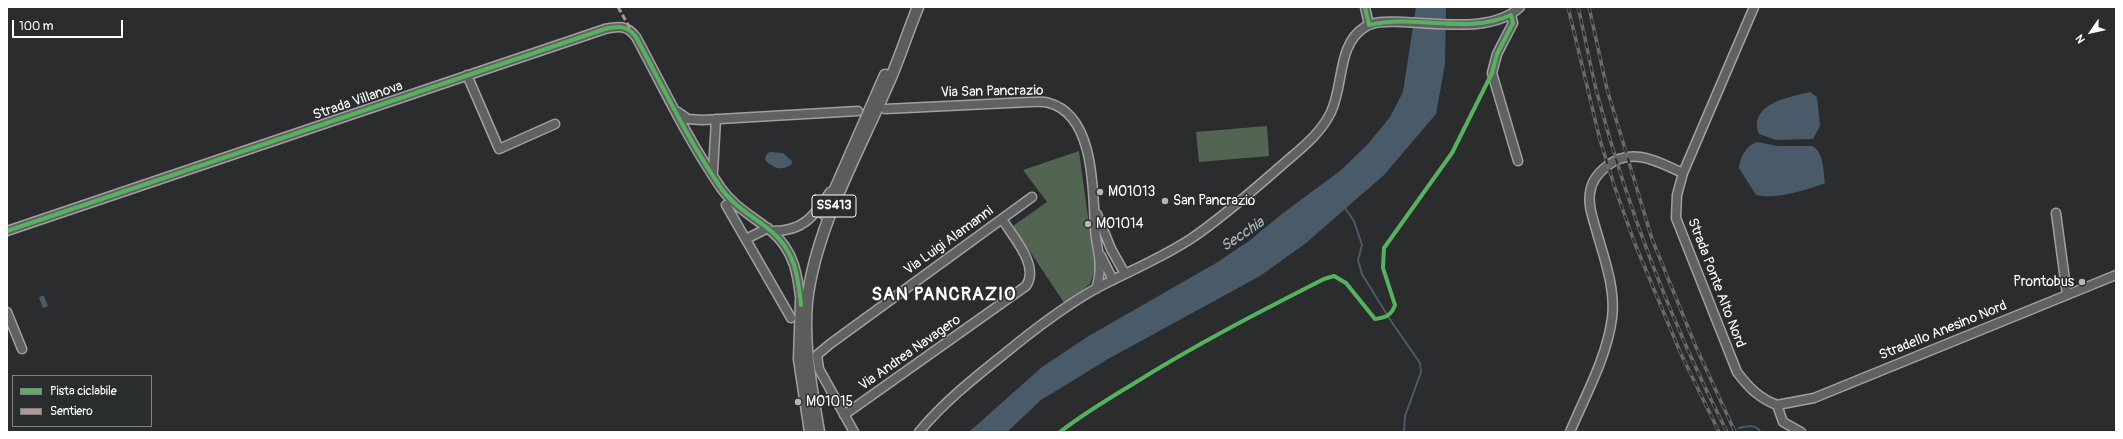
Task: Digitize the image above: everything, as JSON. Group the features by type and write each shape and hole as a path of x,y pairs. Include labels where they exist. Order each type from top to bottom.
{"main road":[{"name":"SS413","path":"819,432 806,345 808,302 812,274 829,220 891,78 901,47 918,7"},
{"name":"SS413","path":"810,432 799,359 801,305 806,275 814,243 838,180 885,75 901,47"}],"street":[{"path":"1365,7 1369,25"},
{"path":"920,432 945,403 968,382 1029,334 1096,289 1192,238 1270,175 1314,136 1325,123 1336,101 1349,43 1356,34 1369,25 1389,22 1468,24 1495,21 1511,14 1520,7"},
{"name":"Strada Ponte Alto Nord","path":"1754,7 1683,173 1677,195 1677,224 1734,365 1750,389 1764,400 1777,405"},
{"path":"1511,14 1513,23 1497,54 1492,73 1518,161"},
{"name":"Strada Villanova","path":"7,231 605,29 624,26 631,30 675,109"},
{"path":"467,75 499,149 555,124"},
{"name":"Via San Pancrazio","path":"885,109 1030,102 1048,103 1056,106 1069,115 1082,135 1089,160 1095,210 1095,230 1100,253 1100,271 1096,289"},
{"path":"675,109 688,119 716,120 858,111"},
{"path":"675,109 726,194 739,207 782,241 794,262 798,277 801,305"},
{"path":"714,176 712,167 716,120"},
{"path":"1570,432 1604,349 1612,318 1612,296 1589,203 1590,188 1594,180 1605,167 1619,158 1628,156 1637,156 1650,159 1683,173"},
{"path":"746,239 769,230 790,230 812,217 838,180"},
{"name":"Via Luigi Alamanni","path":"854,432 817,364 817,355 1032,197"},
{"path":"726,205 791,318"},
{"name":"Via San Pancrazio","path":"1095,210 1110,249 1125,274"},
{"path":"2056,213 2067,295"},
{"name":"Via Andrea Navagero","path":"844,415 1026,286 1031,275 1028,262 1002,219"},
{"name":"Via San Pancrazio","path":"1100,253 1113,280"},
{"name":"Stradello Anesino Nord","path":"1777,405 1814,398 2116,274"},
{"path":"7,312 22,348"},
{"path":"1777,405 1783,422 1801,432"}],"green space":[{"path":"1267,126 1269,156 1199,162 1196,132"},
{"path":"1079,151 1095,269 1090,284 1065,304 1013,226 1047,202 1023,170"}],"water":[{"path":"1416,7 1446,7 1445,64 1436,114 1384,175 1306,243 1260,276 1108,359 1041,400 1007,432 969,432 1042,367 1087,337 1216,263 1249,241 1283,213 1340,171 1368,144 1390,117 1403,92"},
{"path":"1810,92 1817,97 1820,126 1813,139 1776,140 1759,134 1757,124 1759,115 1765,109 1772,104 1792,96"},
{"path":"1758,142 1777,146 1812,146 1819,152 1821,157 1825,183 1810,189 1781,195 1756,195 1739,168 1747,148"},
{"path":"770,152 783,153 792,161 792,164 785,168 774,167 765,160 766,155"},
{"path":"44,296 48,306 43,308 39,298"}],"waterway":[{"path":"1345,208 1354,221 1362,245 1358,260 1362,274 1391,321 1420,363 1421,372 1405,416 1404,432"},
{"path":"1739,428 1748,426 1754,427 1759,429 1761,432"}],"railway":[{"path":"1568,7 1600,140 1615,188 1635,244 1681,354 1719,432"},
{"path":"1578,7 1597,93 1609,137 1637,223 1688,350 1727,432"},
{"path":"1589,7 1607,89 1652,239 1696,347 1735,432"}],"marked path":[{"path":"618,7 631,30"}],"cycle path":[{"path":"1060,432 1096,407 1204,342 1324,279 1334,276 1346,283 1375,319 1382,318 1390,314 1395,305 1383,268 1384,248 1452,153 1492,73 1497,54 1513,23 1511,15 1494,21 1476,23 1387,22 1369,25 1365,7"},
{"path":"7,231 605,29 622,27 629,30 636,37 687,132 709,170 726,195 744,211 771,231 785,247 797,274 801,305"}],"place":[{"name":"MO1013","path":"1100,192"},
{"name":"San Pancrazio","path":"1165,201"},
{"name":"MO1014","path":"1088,224"},
{"name":"Prontobus","path":"2082,282"},
{"name":"MO1015","path":"798,402"}],"district":[{"name":"SAN PANCRAZIO","path":"944,295"}],"water label":[{"name":"Secchia","path":"1243,235"}]}
